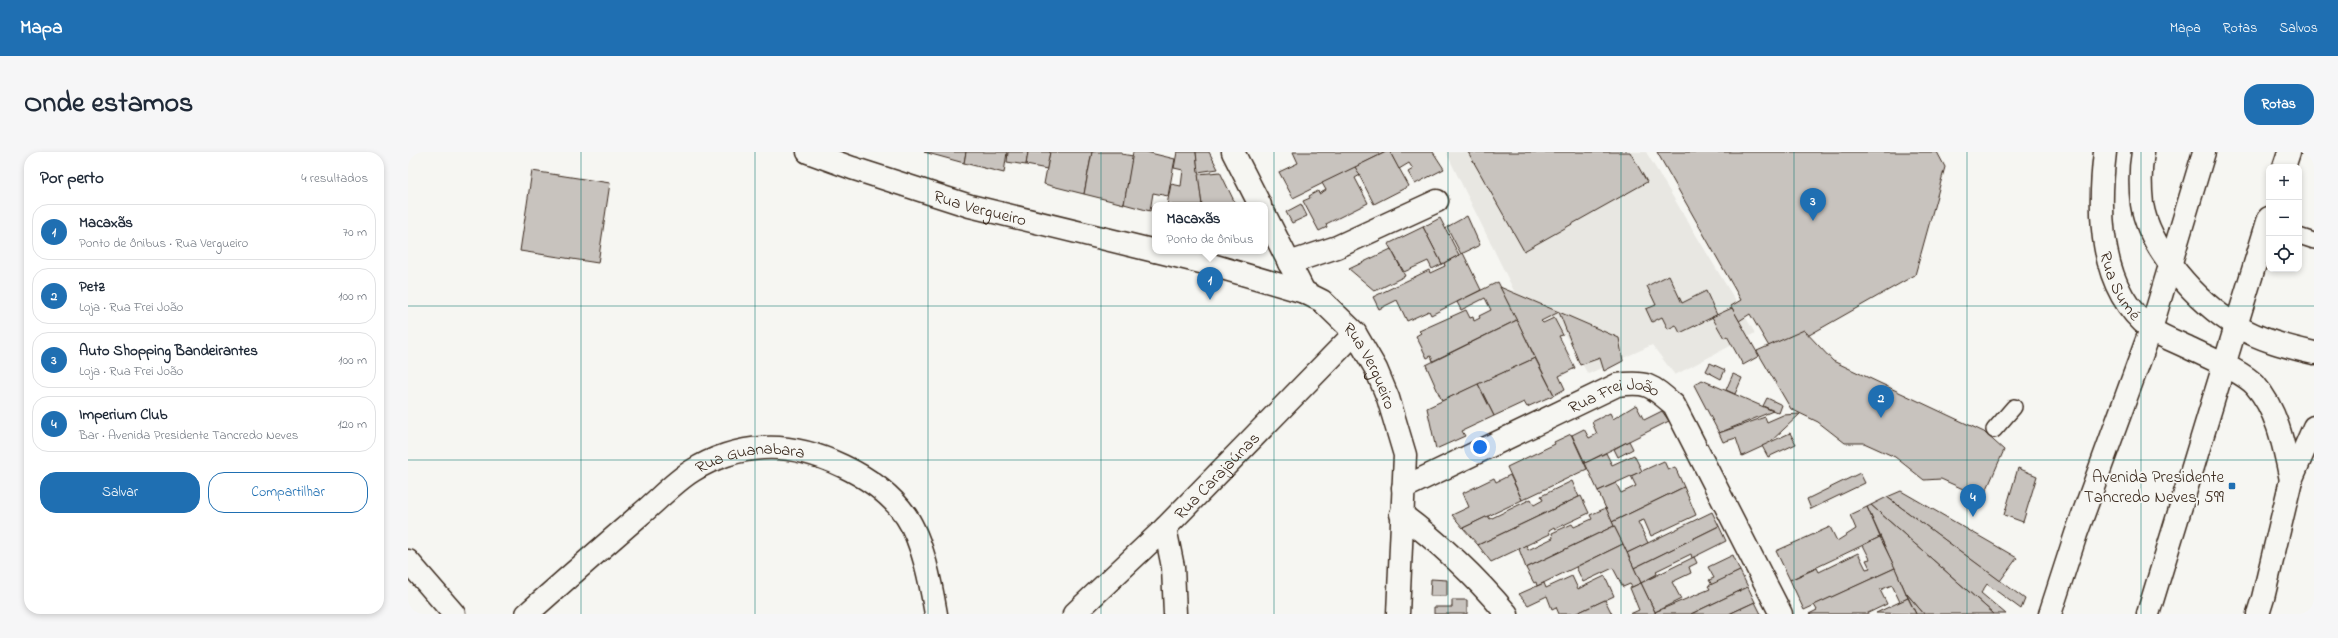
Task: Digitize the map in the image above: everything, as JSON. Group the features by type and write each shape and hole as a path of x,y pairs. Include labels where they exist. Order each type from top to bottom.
{"main road":[{"name":"Rua Vergueiro","path":"808,152 852,168 970,206 1152,250"},
{"path":"1233,152 1258,202"},
{"name":"Rua Sumé","path":"2105,152 2101,223 2108,258 2126,303 2152,329 2247,378 2264,398 2274,414 2284,444 2291,480"},
{"path":"2143,152 2140,172 2142,204 2150,229 2172,265 2200,298 2236,326 2268,340 2314,353"},
{"path":"2050,614 2076,534 2152,329 2204,152"},
{"path":"2285,164 2289,152"},
{"path":"1289,263 1338,247 1437,201"},
{"path":"1268,221 1304,292"},
{"path":"2148,614 2266,229"},
{"name":"Rua Vergueiro","path":"1168,254 1205,263 1304,292 1322,302 1355,333 1376,369 1403,443 1405,455 1401,514 1398,614"},
{"name":"Rua Carajaúnas","path":"1074,614 1165,528 1355,333"},
{"name":"Rua Frei João","path":"1403,488 1617,386 1636,382 1653,387 1674,405 1781,614"},
{"path":"2258,614 2291,480 2314,427"},
{"name":"Rua Guanabara","path":"527,614 691,471 731,453 763,448 789,449 822,458 863,476 892,499 907,518 920,548 936,614"},
{"path":"1401,514 1430,536 1489,593 1507,614"},
{"path":"1165,528 1173,567 1175,614"},
{"path":"408,561 454,614"}],"lane":[{"path":"2302,237 2314,241"},
{"path":"1994,430 2014,407"}],"shaded area":[{"path":"1446,152 1646,152 1755,333 1675,375 1652,345 1588,374 1557,322 1520,303"}],"building":[{"path":"924,152 966,152 964,163"},
{"path":"966,152 1007,152 1004,173 964,163"},
{"path":"1008,152 1028,152 1026,165 1007,162"},
{"path":"1028,152 1050,152 1047,169 1026,165"},
{"path":"1050,152 1092,152 1084,194 1044,184"},
{"path":"1092,152 1121,152 1121,154 1133,156 1124,204 1084,194"},
{"path":"1133,152 1146,152 1175,159 1168,196 1153,193 1150,211 1124,204"},
{"path":"1177,152 1196,152 1202,202 1168,202 1171,184 1181,186 1183,170 1174,168"},
{"path":"1196,152 1209,152 1218,169 1198,172"},
{"path":"1293,152 1386,152 1293,198 1279,172 1298,163"},
{"path":"1386,152 1390,152 1409,186 1374,204 1355,167"},
{"path":"1390,152 1433,152 1444,169 1415,184 1408,172 1413,169 1409,163 1399,169"},
{"path":"1468,152 1630,152 1647,182 1524,251"},
{"path":"1657,152 1937,152 1945,167 1915,275 1774,355 1750,314 1739,321 1731,306 1741,300"},
{"path":"1355,167 1360,175 1355,178 1368,203 1326,224 1327,227 1319,231 1303,201 1310,198 1309,196 1318,191 1319,194 1326,190 1322,183"},
{"path":"532,171 610,183 598,263 520,251"},
{"path":"1220,172 1235,202 1202,202 1198,174"},
{"path":"1301,204 1307,216 1292,223 1286,212"},
{"path":"1467,216 1480,245 1461,254 1447,227"},
{"path":"1440,218 1459,255 1442,264 1423,227"},
{"path":"1423,227 1442,264 1432,269 1428,261 1404,272 1388,244"},
{"path":"1391,249 1405,276 1375,291 1349,269"},
{"path":"1463,253 1481,290 1431,315 1429,311 1407,321 1397,300 1379,309 1373,297 1429,270 1430,273 1445,266 1444,263"},
{"path":"1669,275 1682,303 1706,291 1717,315 1680,333 1676,325 1668,329 1662,317 1652,322 1646,309 1656,305 1647,286"},
{"path":"1498,282 1517,320 1433,361 1431,356 1427,358 1416,336 1421,333 1419,331 1466,310 1470,318 1473,317 1474,321 1480,318 1479,316 1491,310 1485,298 1461,310 1457,302"},
{"path":"1500,287 1559,312 1541,321 1543,323 1554,318 1563,335 1559,336 1575,368 1559,376 1565,389 1554,395"},
{"path":"1732,308 1759,356 1743,365 1727,336 1724,338 1712,317"},
{"path":"1559,312 1619,338 1623,361 1604,371 1600,358 1580,365"},
{"path":"1517,320 1535,358 1442,401 1426,365"},
{"path":"1804,330 1833,361 1984,432 2004,450 1983,498 1941,479 1924,480 1895,457 1864,443 1845,443 1818,422 1791,409 1757,351"},
{"path":"1535,358 1554,395 1527,407 1524,402 1494,416 1478,384"},
{"path":"1710,363 1725,370 1721,379 1706,371"},
{"path":"1733,374 1742,378 1735,394 1726,390"},
{"path":"1702,380 1773,411 1719,433 1694,385"},
{"path":"1478,384 1494,416 1462,431 1465,436 1436,449 1427,408"},
{"path":"1767,398 1782,405 1779,413 1763,406"},
{"path":"1636,405 1644,420 1662,411 1669,421 1585,463 1572,435 1584,429 1589,438 1597,434 1592,422 1610,413 1613,419"},
{"path":"1800,414 1768,444 1742,456 1736,438 1723,442 1719,433 1765,417 1767,422 1783,415"},
{"path":"1790,433 1796,444 1768,457 1762,446"},
{"path":"1571,434 1587,469 1522,500 1507,467 1555,444 1554,442"},
{"path":"1629,441 1633,449 1618,457 1614,449"},
{"path":"1606,453 1612,465 1634,455 1642,471 1598,491 1585,463"},
{"path":"1664,461 1668,470 1675,467 1684,487 1612,522 1598,491 1616,483 1621,493 1636,486 1631,476"},
{"path":"2018,468 2037,476 2023,522 2004,515"},
{"path":"1860,473 1865,483 1811,509 1807,499"},
{"path":"1510,475 1522,500 1463,528 1452,515 1469,507 1463,493 1494,478 1496,482"},
{"path":"1572,481 1579,497 1478,545 1463,528 1488,516 1490,519 1531,499 1534,505 1543,500 1541,496"},
{"path":"1684,487 1696,515 1651,536 1644,520 1638,522 1648,543 1627,553 1612,522"},
{"path":"1901,491 2017,558 2000,581 1887,497"},
{"path":"1581,496 1589,513 1555,529 1554,527 1549,530 1550,534 1491,562 1478,545"},
{"path":"1887,497 2025,599 2021,609 1987,584 1981,593 2006,614 1994,614 1871,505"},
{"path":"1871,505 1994,614 1924,614 1906,593 1867,507"},
{"path":"1867,507 1880,537 1790,580 1776,551 1830,527 1837,541 1856,529 1850,515"},
{"path":"1606,508 1614,526 1526,568 1519,549 1526,545 1528,550 1553,538 1552,533 1572,524 1574,527 1592,519 1590,515"},
{"path":"1712,512 1719,526 1634,568 1627,553"},
{"path":"1614,526 1623,544 1537,586 1536,582 1534,583 1526,568"},
{"path":"1719,526 1726,541 1692,558 1691,554 1656,571 1657,574 1641,583 1634,568"},
{"path":"1880,537 1895,568 1804,610 1790,580 1817,568 1819,572 1858,553 1866,569 1870,568 1866,560 1870,559 1863,545"},
{"path":"1623,544 1641,583 1632,587 1630,584 1623,587 1613,568 1583,582 1576,567"},
{"path":"1733,555 1740,571 1712,585 1709,580 1714,578 1708,567"},
{"path":"1694,557 1697,563 1689,567 1691,573 1672,582 1681,599 1655,612 1641,583"},
{"path":"1895,568 1908,598 1900,602 1892,585 1880,590 1887,604 1866,614 1809,614 1817,610 1814,605"},
{"path":"1740,571 1748,587 1691,614 1655,614 1655,612 1710,589 1708,586"},
{"path":"1572,576 1578,589 1605,576 1614,596 1575,614 1559,614 1556,607 1552,609 1547,596 1528,605 1519,594 1544,583 1546,588"},
{"path":"1431,579 1447,580 1447,596 1430,596"},
{"path":"1641,583 1655,614 1630,614 1639,610 1630,588"},
{"path":"1748,587 1755,602 1729,614 1691,614"},
{"path":"1906,593 1924,614 1916,614"},
{"path":"1908,598 1916,614 1876,613"},
{"path":"1452,600 1467,600 1467,614 1434,614 1434,607 1452,607"},
{"path":"1605,600 1612,614 1575,614"},
{"path":"1755,602 1761,614 1729,614"}],"place":[{"name":"Auto Shopping Bandeirantes","path":"1813,221"},
{"name":"Macaxãs","path":"1210,300"},
{"name":"Petz","path":"1881,418"},
{"name":"Avenida Presidente Tancredo Neves, 599","path":"2232,486"},
{"name":"Imperium Club","path":"1973,517"}]}
